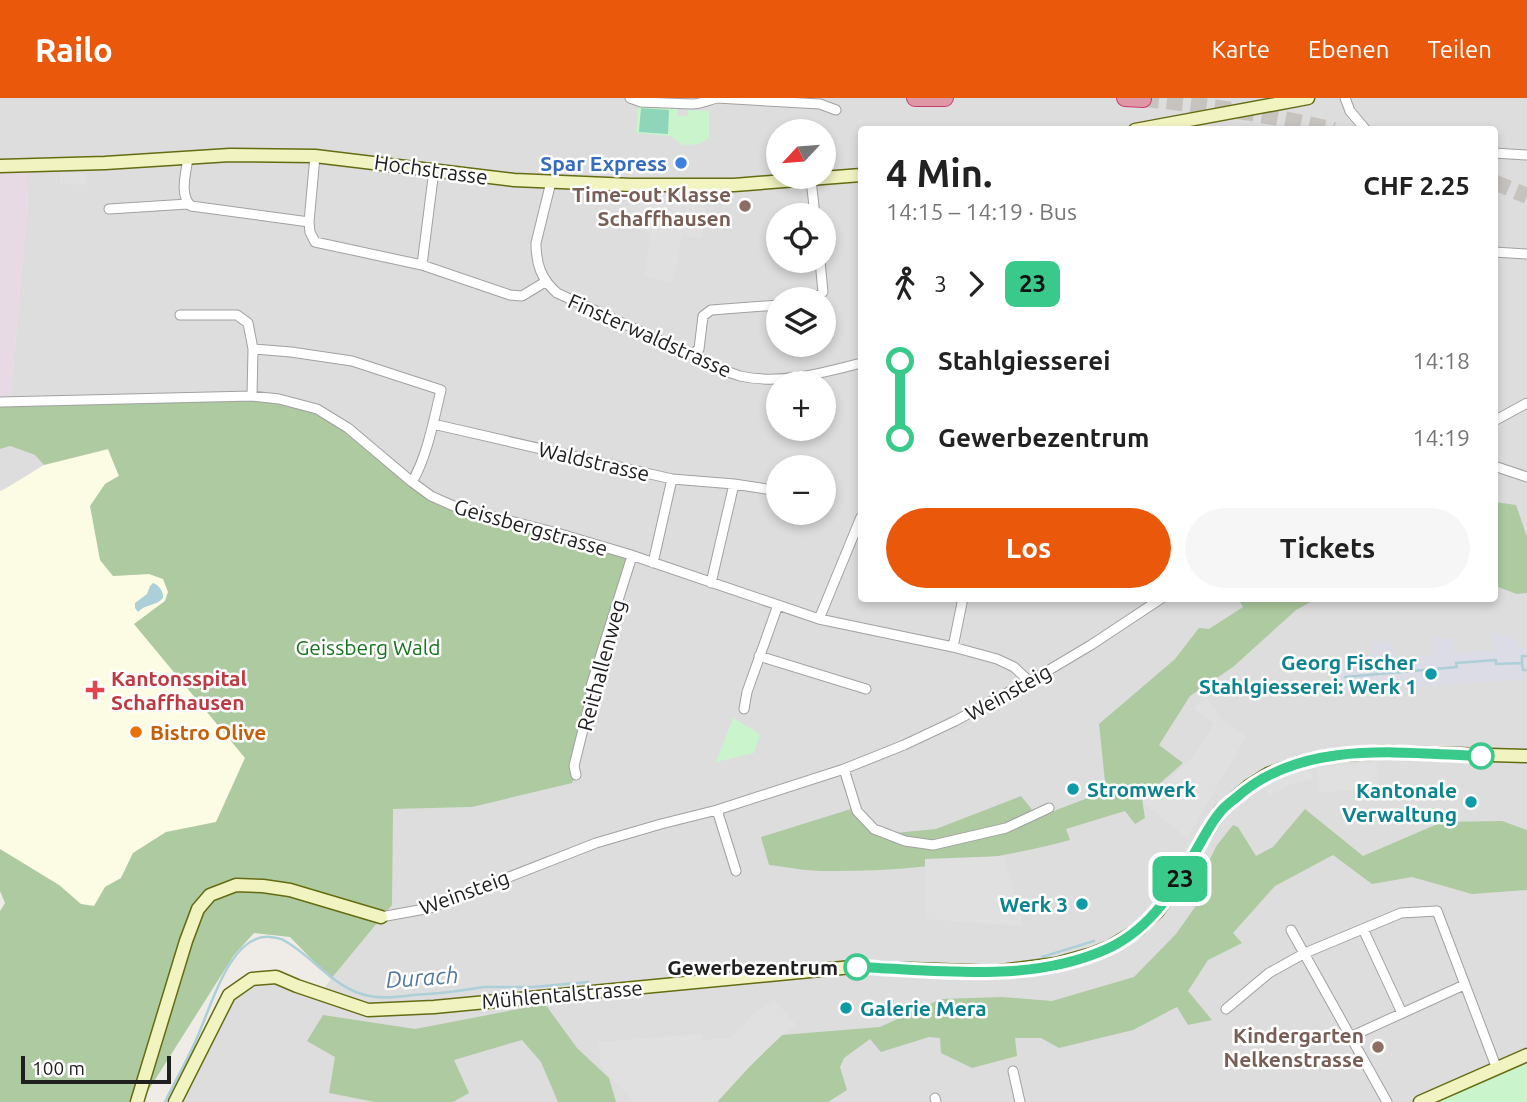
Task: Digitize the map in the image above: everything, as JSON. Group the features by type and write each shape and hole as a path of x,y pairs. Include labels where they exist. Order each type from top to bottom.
{"highway":[{"path":"917,98 945,98"},
{"path":"1125,98 1143,99"}],"street":[{"path":"629,98 641,102 700,104 717,98 820,104 836,110"},
{"path":"1157,126 1308,98"},
{"path":"1345,98 1350,111 1363,126"},
{"path":"1498,153 1527,155"},
{"name":"Hochstrasse","path":"0,166 230,155 315,156 551,182 665,186 766,183"},
{"path":"315,156 309,222 315,242 422,265 510,295 522,296 545,282"},
{"path":"188,158 184,197 188,204"},
{"path":"422,265 434,170"},
{"name":"Hochstrasse","path":"836,178 858,175"},
{"name":"Finsterwaldstrasse","path":"551,182 536,243 537,260 545,282 557,293 740,376 777,379 858,364"},
{"path":"109,209 188,204 309,222"},
{"path":"1498,252 1527,254"},
{"path":"691,355 699,349 703,316 711,310 766,306"},
{"path":"180,315 236,315 248,323 253,349 252,396"},
{"path":"253,349 352,361 441,390 417,474 411,482"},
{"name":"Geissbergstrasse","path":"0,402 252,396 279,399 317,409 348,428 430,496 456,507 632,556 820,619 997,659 1014,667 1030,681"},
{"path":"1498,419 1527,403"},
{"name":"Waldstrasse","path":"433,424 671,479 653,563"},
{"path":"1498,467 1527,477"},
{"path":"671,479 766,489"},
{"path":"711,583 734,484"},
{"path":"820,619 858,524"},
{"name":"Reithallenweg","path":"576,775 574,766 591,697 591,686 632,556"},
{"path":"953,647 962,602"},
{"name":"Weinsteig","path":"137,1102 186,941 198,909 210,895 236,885 263,886 290,890 381,917 430,908 596,843 717,810 844,769 904,745 1030,681 1156,602"},
{"path":"744,709 747,692 778,605"},
{"path":"759,656 866,689"},
{"name":"Mühlentalstrasse","path":"174,1102 229,996 252,979 276,977 368,1010 434,1007 852,967 994,972 1056,964 1111,947 1138,930 1157,912 1179,881 1221,810 1268,774 1301,762 1338,755 1382,752 1527,756"},
{"path":"844,769 857,811 874,829 905,841 933,845 1006,828 1049,808"},
{"path":"717,810 736,871"},
{"path":"1226,1009 1269,973 1305,953 1401,914 1437,912 1497,1069"},
{"path":"1363,929 1402,1013"},
{"path":"1291,930 1387,1102"},
{"path":"1350,1037 1464,985"},
{"path":"1420,1102 1527,1055"},
{"path":"1013,1071 1020,1102"}],"shaded area":[{"path":"0,98 1527,98 1527,1102 175,1102 229,995 252,979 276,977 319,994 392,905 392,809 472,807 10,402 28,199 25,176 0,166"},
{"path":"0,166 42,166 25,177 28,199 10,402 0,402"},
{"path":"60,173 86,173 86,185 60,184"},
{"path":"632,195 707,196 702,238 682,236 673,283 644,276 651,234 629,225"},
{"path":"9,446 35,455 44,465 0,491 0,449"},
{"name":"Kantonsspital Schaffhausen","path":"108,449 119,476 105,484 113,576 149,574 163,578 168,592 165,601 134,624 245,757 216,822 167,832 133,853 121,878 105,887 94,906 81,904 59,885 0,849 0,491 44,465"},
{"name":"Georg Fischer Stahlgiesserei: Werk 1","path":"1492,633 1514,634 1515,648 1527,647 1527,679 1337,693 1334,663 1373,660 1371,642 1392,643 1394,658 1433,655 1432,638 1438,637 1453,638 1454,653 1493,650"},
{"path":"1206,696 1222,721 1246,737 1187,838 1144,803 1192,758 1214,724 1193,709"},
{"path":"1376,762 1379,788 1319,793 1317,768"},
{"path":"1311,769 1314,778 1292,784 1268,796 1265,787 1288,775"},
{"path":"1004,856 1023,926 925,919 925,859"},
{"path":"775,1001 797,1026 782,1035 717,1102 634,1102 600,1065 599,1042 701,1034 704,1040 732,1038 756,1012"}],"green space":[{"path":"638,107 677,109 677,116 688,116 688,110 709,111 709,138 699,144 683,145 670,136 636,133"},
{"path":"641,108 669,110 668,134 639,132"},
{"name":"Geissberg Wald","path":"252,396 317,409 431,496 632,556 591,686 576,775 572,783 472,807 393,809 392,905 331,979 290,937 254,933 234,955 141,1102 0,1102 0,911 5,903 0,891 0,849 59,885 81,904 94,906 105,887 121,878 133,853 166,832 216,822 245,758 134,624 165,601 168,592 163,579 149,574 113,576 100,560 90,506 105,484 119,476 108,449 44,465 35,455 10,446 0,449 0,402"},
{"path":"1498,502 1516,505 1527,537 1527,593 1517,594 1498,587"},
{"path":"1240,602 1311,602 1296,610 1233,667 1190,696 1159,745 1183,763 1142,799 1145,818 1135,824 1125,811 1066,829 1070,840 1010,854 948,864 854,871 816,871 769,865 761,837 851,809 875,835 936,829 1021,796 1038,817 1106,791 1099,724 1175,659 1199,628 1209,629 1243,607"},
{"path":"733,718 760,734 754,753 716,762"},
{"path":"1305,809 1363,856 1442,822 1502,821 1527,830 1527,890 1472,894 1412,877 1372,884 1333,855 1275,886 1233,933 1242,943 1208,960 1188,991 1212,1020 1188,1025 1177,1007 1133,1030 1059,1048 1041,1038 1015,1038 1017,1056 972,1068 941,1053 940,1038 929,1037 881,1052 870,1039 844,1058 840,1067 847,1090 828,1102 717,1102 782,1035 880,1027 941,999 1002,997 1052,1001 1134,977 1176,934 1200,900 1204,871 1217,845 1233,825 1238,827 1256,856 1273,847"},
{"path":"545,1004 577,1048 609,1078 616,1102 558,1102 541,1062 522,1040 454,1060 469,1093 453,1102 375,1102 329,1093 335,1057 307,1041 323,1015 415,1029"},
{"path":"1527,1062 1527,1102 1435,1102 1494,1078"}],"water":[{"path":"153,583 161,589 163,598 138,612 135,603 147,594"}],"waterway":[{"path":"1522,663 1522,656 1527,656"},
{"path":"1345,677 1457,667 1456,663 1496,660 1496,664 1522,663 1523,670 1527,670"},
{"name":"Durach","path":"165,1102 223,976 243,947 256,939 270,937 283,940 346,987 375,997 484,987 533,987 588,982"},
{"name":"Durach","path":"1042,957 1094,941"}],"tunnel":[{"path":"1143,99 1239,111 1315,126"},
{"path":"1498,184 1527,196"}],"bus line":[{"name":"23","path":"857,967 994,972 1056,964 1092,954 1111,947 1138,930 1157,912 1179,881 1221,810 1268,774 1301,762 1338,755 1382,752 1481,756"}],"place":[{"name":"Spar Express","path":"681,163"},
{"name":"Time-out Klasse Schaffhausen","path":"745,206"},
{"name":"Georg Fischer Stahlgiesserei: Werk 1","path":"1431,674"},
{"name":"Kantonsspital Schaffhausen","path":"95,690"},
{"name":"Bistro Olive","path":"136,732"},
{"name":"Stromwerk","path":"1073,789"},
{"name":"Kantonale Verwaltung","path":"1471,802"},
{"name":"Werk 3","path":"1082,904"},
{"name":"Gewerbezentrum","path":"857,967"},
{"name":"Galerie Mera","path":"846,1008"},
{"name":"Kindergarten Nelkenstrasse","path":"1378,1047"}]}
